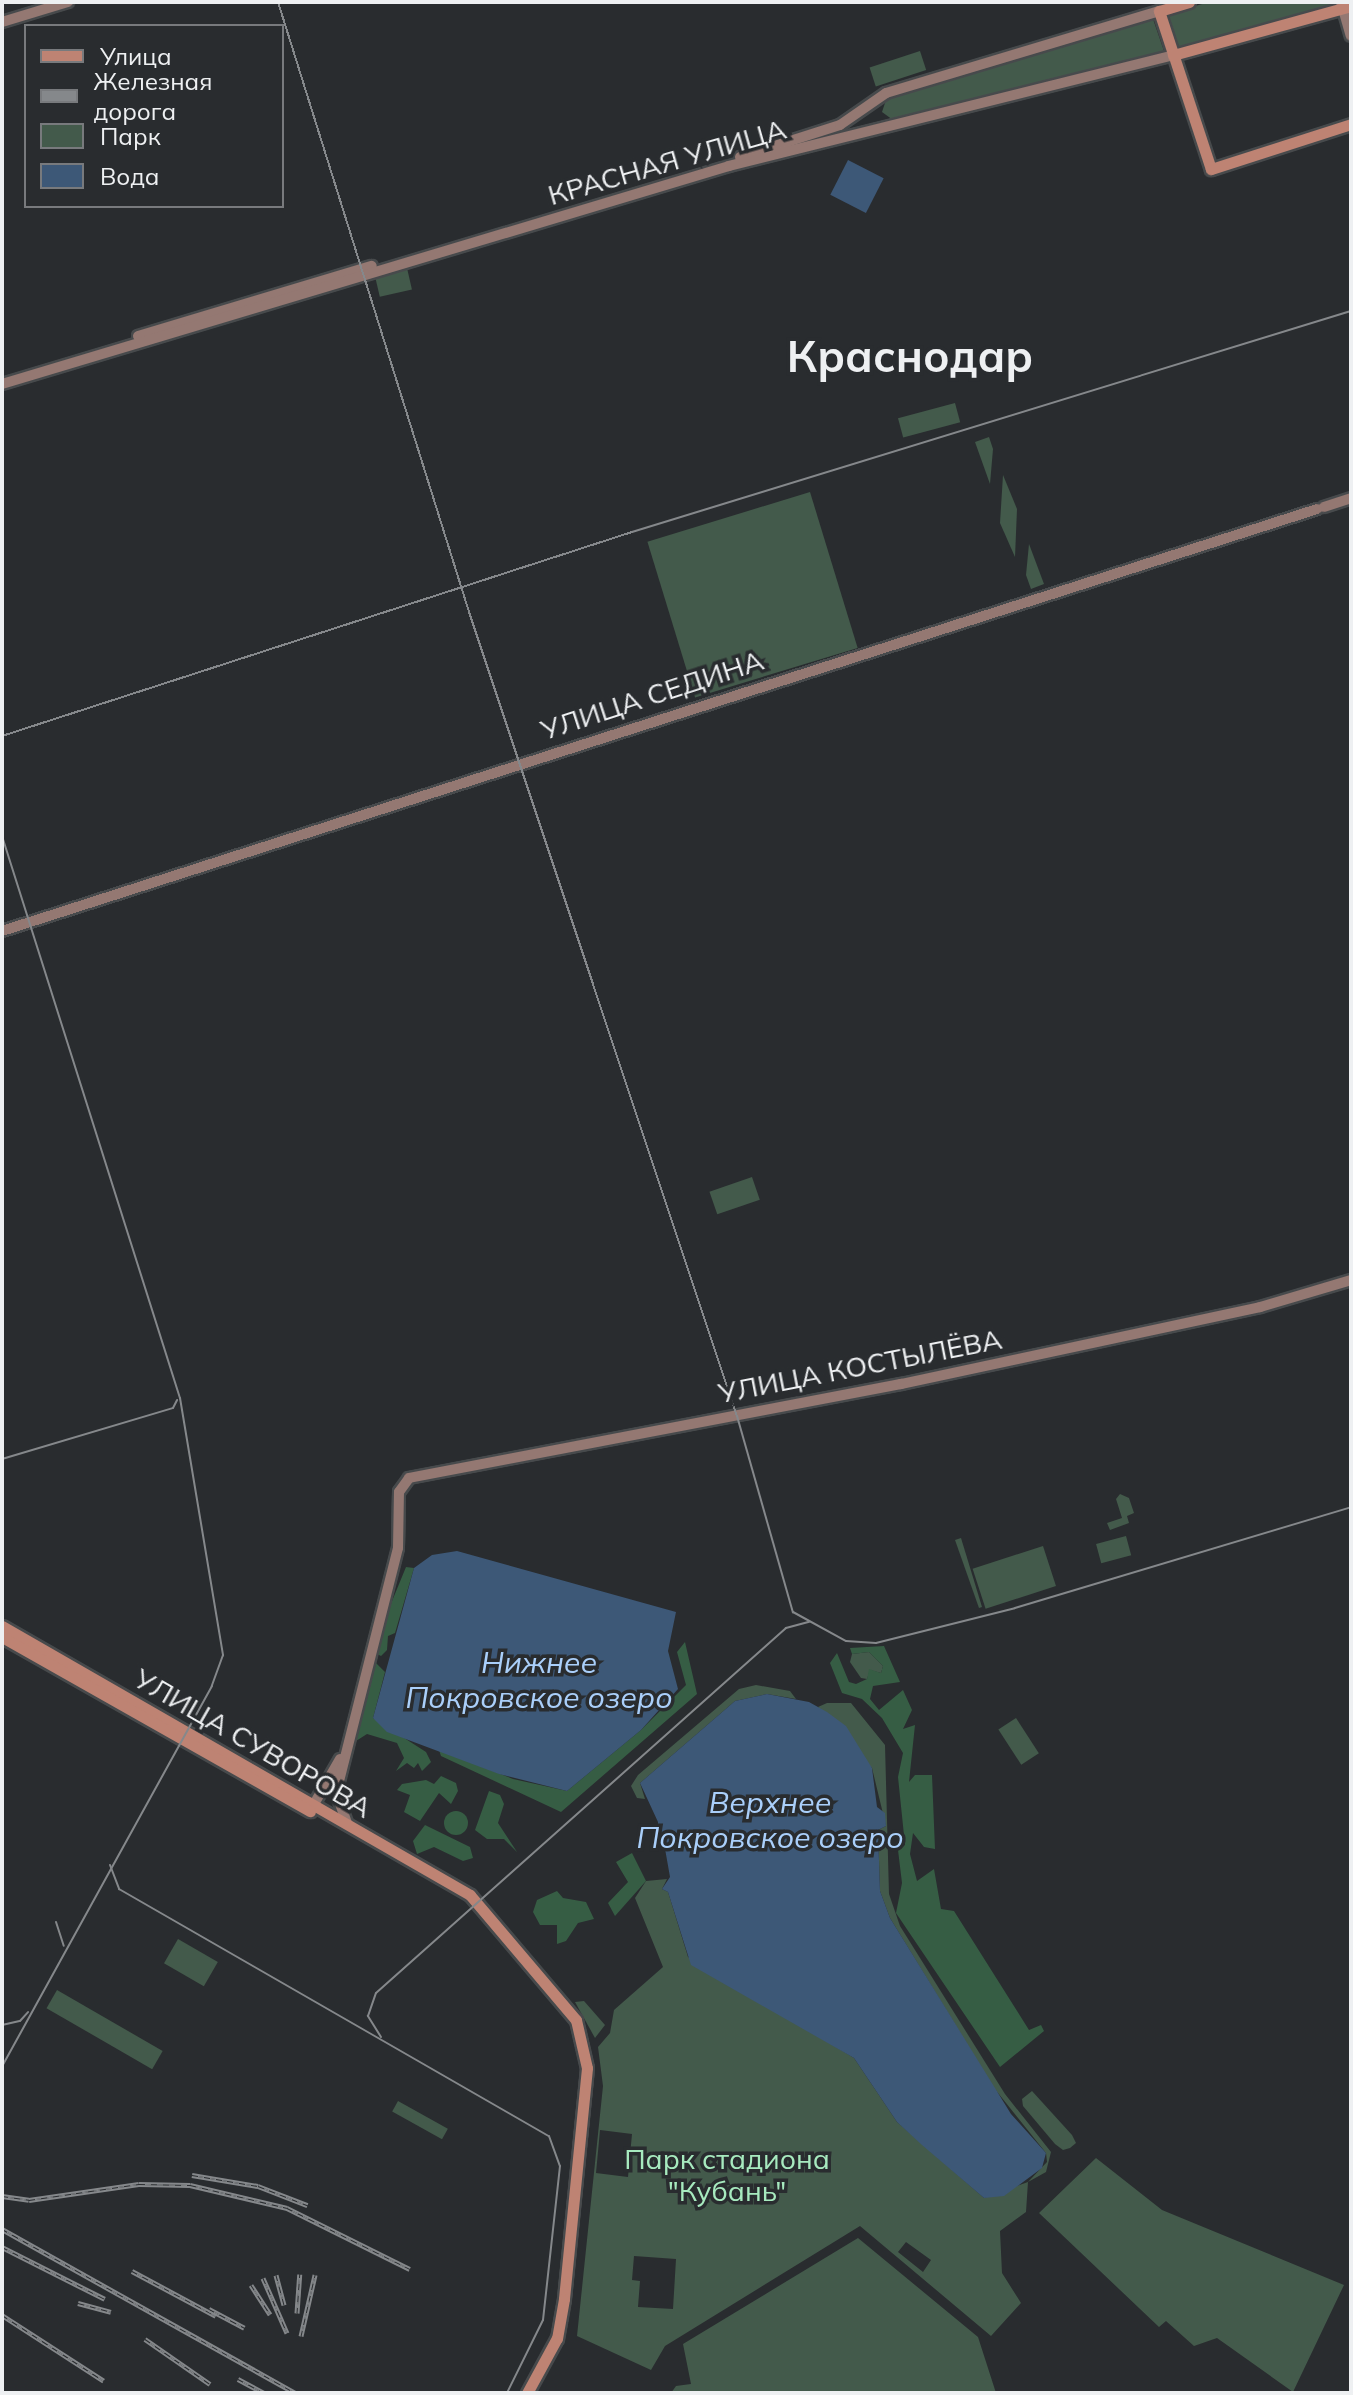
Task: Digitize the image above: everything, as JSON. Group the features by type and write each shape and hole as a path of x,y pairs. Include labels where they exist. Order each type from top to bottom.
{"main road":[{"path":"2,22 68,2"},
{"name":"КРАСНАЯ УЛИЦА","path":"2,378 840,125 886,93 1189,2"},
{"path":"1347,5 1351,36"},
{"name":"КРАСНАЯ УЛИЦА","path":"2,384 729,166 1173,55 1347,5"},
{"path":"1159,11 1211,169 1351,124"},
{"name":"УЛИЦА СЕДИНА","path":"2,931 1351,498"},
{"name":"УЛИЦА КОСТЫЛЁВА","path":"348,1748 398,1548 397,1509 401,1485 417,1476 901,1384 1260,1307 1351,1280"},
{"name":"УЛИЦА СУВОРОВА","path":"2,1626 312,1807"},
{"name":"УЛИЦА СУВОРОВА","path":"2,1637 312,1807 347,1823 477,1904 564,2004 582,2036 587,2068 559,2329 527,2393"},
{"path":"312,1807 348,1748"},
{"path":"347,1823 336,1793 348,1748"}],"green space":[{"path":"1209,2 1337,4 1179,47 1168,14"},
{"path":"1153,19 1164,51 893,120 882,112 886,100"},
{"path":"920,51 926,70 876,86 870,67"},
{"path":"407,268 412,289 380,297 375,275"},
{"path":"955,403 960,422 903,438 898,418"},
{"path":"989,437 993,449 990,484 975,442"},
{"path":"1003,475 1017,509 1015,557 1000,523"},
{"path":"810,492 858,648 695,698 647,542"},
{"path":"1029,544 1044,584 1031,589 1026,575"},
{"path":"752,1177 760,1200 717,1214 709,1192"},
{"path":"1120,1494 1129,1498 1134,1513 1127,1516 1129,1523 1110,1530 1107,1523 1122,1518 1116,1499"},
{"path":"1126,1536 1131,1555 1101,1563 1096,1544"},
{"path":"961,1538 982,1607 979,1608 955,1540"},
{"path":"1043,1546 1056,1586 986,1609 973,1569"},
{"path":"406,1567 414,1568 395,1633 388,1636 387,1650 381,1656 377,1654 383,1623"},
{"path":"685,1642 697,1694 561,1812 441,1756 439,1750 513,1779 567,1791 641,1730 686,1685 677,1652"},
{"path":"884,1646 900,1682 873,1686 870,1699 879,1710 903,1690 912,1710 903,1729 915,1725 909,1782 915,1775 932,1775 935,1849 924,1847 913,1833 910,1854 917,1881 934,1869 941,1909 954,1911 1029,2030 1041,2025 1044,2031 1000,2067 896,1913 902,1883 898,1850 905,1845 898,1777 903,1753 882,1718 862,1699 842,1693 830,1663 837,1653 849,1682 856,1684 867,1679 869,1669 881,1673 883,1666 869,1652 852,1654 850,1648"},
{"path":"869,1652 883,1666 881,1673 870,1670 867,1679 861,1678 850,1662 852,1654"},
{"path":"376,1663 385,1672 373,1718 426,1752 431,1762 422,1771 418,1763 414,1768 407,1763 396,1771 404,1758 397,1743 367,1734 356,1741"},
{"path":"756,1685 790,1691 796,1699 767,1694 735,1701 640,1783 645,1799 637,1798 631,1786 638,1775 739,1689"},
{"path":"827,1703 851,1703 885,1745 889,1894 900,1926 1005,2094 1051,2152 1046,2172 1028,2182 1047,2162 1046,2153 994,2088 890,1918 880,1891 878,1830 886,1826 872,1768 818,1707"},
{"path":"1016,1718 1039,1753 1021,1765 998,1729"},
{"path":"441,1776 456,1783 458,1791 451,1804 439,1793 420,1821 404,1812 410,1795 397,1790 402,1784 426,1780 434,1784"},
{"path":"489,1791 500,1795 504,1804 498,1823 517,1852 504,1839 487,1839 475,1830"},
{"path":"456,1811 464,1815 468,1823 464,1831 456,1835 448,1831 444,1823 448,1815"},
{"path":"425,1825 470,1847 473,1858 463,1861 434,1847 417,1854 413,1841"},
{"path":"632,1853 646,1881 615,1916 608,1903 628,1882 616,1862"},
{"name":"Парк стадиона \"Кубань\"","path":"667,1879 662,1889 668,1892 688,1957 854,2058 897,2122 984,2198 1028,2182 1026,2212 1000,2231 1002,2273 1021,2303 991,2336 860,2226 665,2346 651,2370 577,2336 603,2086 598,2047 610,2033 614,2010 663,1967 635,1898 646,1881","holes":["600,2130 632,2134 628,2177 596,2173","906,2242 931,2260 923,2272 898,2252","634,2256 676,2259 673,2309 638,2307 640,2281 632,2280"]},
{"path":"557,1891 563,1898 586,1902 594,1919 578,1923 566,1941 557,1944 557,1925 540,1925 533,1912 537,1900"},
{"path":"178,1939 218,1962 204,1986 164,1963"},
{"path":"57,1990 163,2051 152,2069 46,2008"},
{"path":"584,2001 605,2025 595,2038 575,2002"},
{"path":"1032,2091 1072,2135 1076,2143 1070,2148 1063,2150 1055,2144 1023,2106 1022,2099"},
{"path":"398,2101 448,2129 442,2139 392,2111"},
{"path":"1096,2158 1162,2210 1344,2285 1293,2392 1217,2338 1194,2346 1166,2321 1159,2327 1039,2213"},
{"path":"858,2238 978,2337 996,2393 671,2393 676,2386 691,2384 683,2344"}],"water":[{"path":"848,160 884,178 866,213 830,195"},
{"name":"Нижнее Покровское озеро","path":"457,1551 676,1612 668,1651 678,1689 641,1730 567,1791 499,1774 387,1732 373,1718 414,1568 432,1555"},
{"name":"Верхнее Покровское озеро","path":"767,1694 809,1702 827,1712 846,1726 872,1768 877,1807 885,1813 886,1826 878,1830 880,1891 890,1918 1011,2114 1046,2153 1042,2168 1004,2196 984,2198 897,2122 854,2058 691,1965 668,1892 662,1889 670,1877 664,1843 657,1843 658,1822 640,1783 735,1701"}],"tram line":[{"path":"278,2 469,612 737,1416 793,1612 846,1641 876,1643 1015,1608 1351,1507"},
{"path":"2,736 632,532 1351,311"},
{"path":"2,836 180,1398 223,1655 212,1686 2,2066"},
{"path":"2,1459 173,1408 177,1400"},
{"path":"381,2037 368,2016 376,1993 786,1628 809,1622"},
{"path":"110,1865 119,1889 549,2136 560,2166 543,2320 507,2393"},
{"path":"56,1922 64,1946"},
{"path":"2,2025 20,2021 28,2012"}],"railway":[{"path":"192,2175 258,2186 307,2205"},
{"path":"2,2196 29,2200 139,2184 190,2185 287,2208 410,2269"},
{"path":"2,2229 296,2393"},
{"path":"2,2247 105,2299"},
{"path":"132,2271 216,2316"},
{"path":"297,2313 300,2274"},
{"path":"276,2275 284,2305"},
{"path":"301,2336 315,2275"},
{"path":"263,2278 287,2333"},
{"path":"251,2285 270,2314"},
{"path":"78,2303 111,2312"},
{"path":"209,2309 244,2328"},
{"path":"2,2315 104,2381"},
{"path":"145,2339 210,2384"},
{"path":"238,2379 264,2393"}],"district":[{"name":"Краснодар","path":"910,356"}]}
